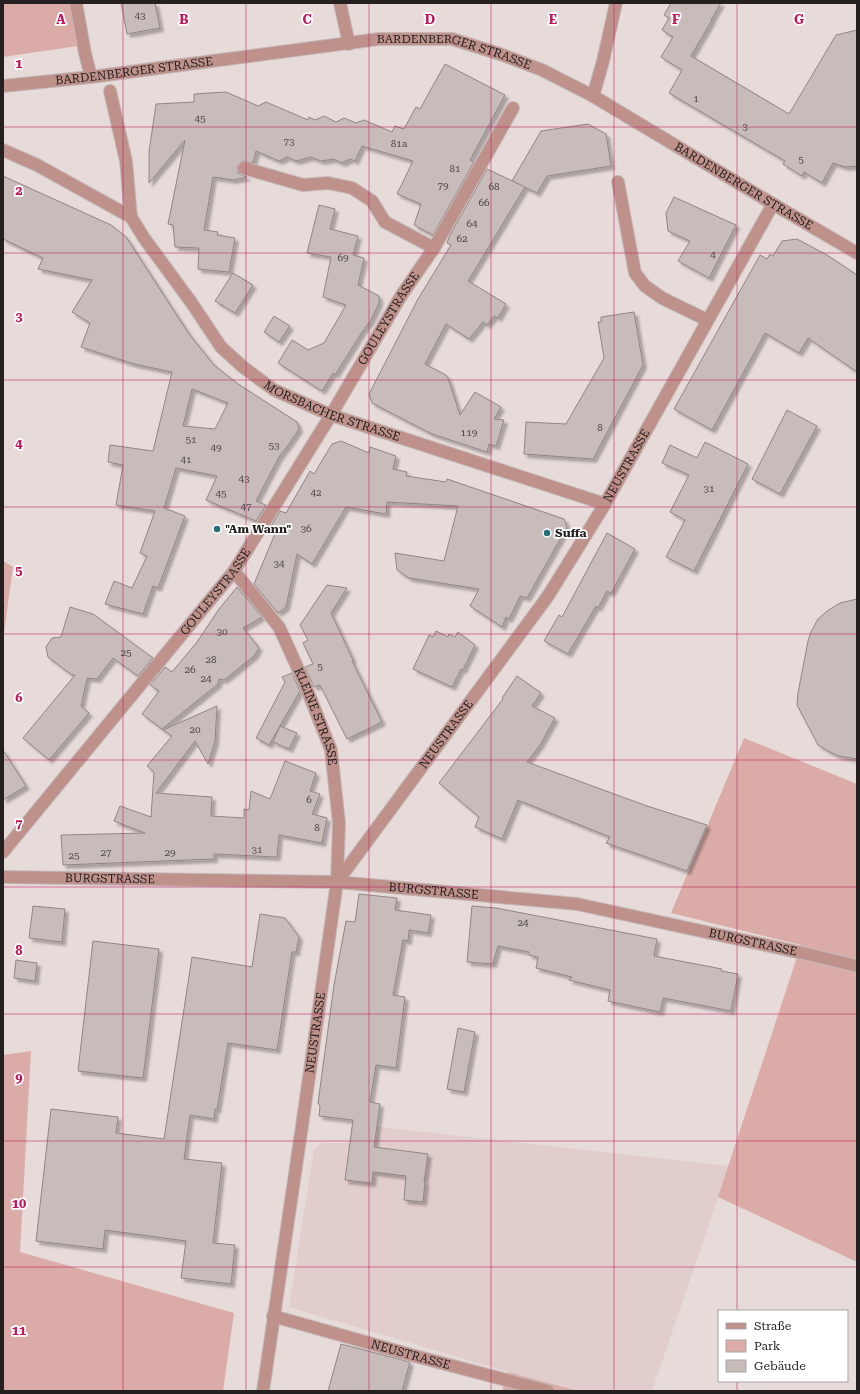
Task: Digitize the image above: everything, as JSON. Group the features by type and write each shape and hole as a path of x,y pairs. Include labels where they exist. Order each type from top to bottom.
{"street":[{"path":"76,3 85,52 92,77"},
{"path":"340,3 349,44"},
{"path":"593,96 603,61 616,3"},
{"name":"BARDENBERGER STRASSE","path":"3,86 92,77 379,40 452,39 500,54 542,70 593,96 773,204 857,252"},
{"name":"MORSBACHER STRASSE","path":"110,92 126,160 131,217 144,238 191,302 221,348 243,367 274,390 331,415 605,504"},
{"name":"GOULEYSTRASSE","path":"3,852 234,572 331,415 401,296 434,248 513,108"},
{"name":"MORSBACHER STRASSE","path":"3,150 38,165 131,217"},
{"path":"244,168 303,185 328,183 352,188 372,201 385,222 434,248"},
{"path":"618,182 635,273 645,286 662,298 707,320"},
{"name":"NEUSTRASSE","path":"263,1391 337,882 548,596 605,504 773,204"},
{"name":"KLEINE STRASSE","path":"234,572 279,627 304,682 331,750 339,822 337,882"},
{"name":"BURGSTRASSE","path":"3,877 337,882 576,904 800,952 857,966"},
{"name":"NEUSTRASSE","path":"273,1316 415,1356 548,1391"}],"shaded area":[{"path":"352,1124 729,1166 652,1391 578,1391 508,1372 289,1307 314,1149 324,1143 349,1143"}],"green space":[{"path":"3,3 72,3 78,46 3,57"},
{"path":"3,561 13,567 3,640"},
{"path":"744,738 857,784 857,1262 718,1197 801,945 671,913"},
{"path":"31,1051 20,1252 234,1313 223,1391 3,1391 3,1055"},
{"path":"508,1372 578,1391 502,1391"}],"building":[{"path":"121,3 155,3 160,28 127,34"},
{"path":"671,3 721,3 691,56 789,114 836,35 857,30 857,166 845,167 833,163 822,183 804,172 802,176 783,164 785,161 669,93 682,70 661,57 673,37 662,30 669,18 664,15"},
{"path":"445,64 505,95 470,160 474,162 433,235 414,225 421,204 397,194 413,161 362,146 355,161 350,159 342,163 333,159 321,161 311,157 296,161 287,157 279,161 256,151 253,163 243,161 237,166 238,173 247,177 233,180 213,177 204,230 218,232 217,235 235,238 229,272 198,269 199,248 175,247 173,225 168,224 185,140 149,183 149,152 156,104 194,102 194,94 226,92 258,106 266,102 308,120 309,117 315,120 324,116 336,122 344,118 356,123 364,120 392,132 395,126 404,129 416,107 420,109"},
{"path":"588,124 606,134 611,166 547,176 537,193 512,181 541,131"},
{"path":"487,169 525,187 468,281 506,304 498,318 494,316 487,325 483,322 469,339 446,324 425,364 446,375 460,415 475,392 501,407 494,419 504,420 496,446 489,444 487,452 432,434 372,403 369,394 418,299 451,245 447,243 449,237"},
{"path":"3,176 111,225 126,237 189,334 214,365 238,384 297,422 299,429 279,457 256,501 266,505 256,521 206,500 217,476 176,468 164,508 185,516 158,588 153,586 143,614 105,604 114,581 132,588 147,556 140,553 155,511 116,505 123,465 108,462 110,445 153,451 172,372 134,364 81,347 90,323 72,312 92,280 38,269 43,258 3,239","holes":["192,389 228,403 215,429 183,426"]},
{"path":"674,197 736,225 709,278 678,261 690,241 668,231 666,213"},
{"path":"319,205 335,209 330,229 358,236 353,255 364,258 358,285 379,296 379,303 371,320 335,375 333,373 322,391 278,363 292,340 308,350 324,343 346,305 323,297 331,257 307,253"},
{"path":"797,239 827,255 857,275 857,372 808,338 799,353 765,333 712,430 674,409 760,255 767,259 770,254 773,256 782,241"},
{"path":"233,273 253,285 235,313 215,301"},
{"path":"634,312 643,365 593,459 524,454 526,422 566,424 604,358 598,322 601,322 601,317"},
{"path":"274,316 290,326 279,342 264,332"},
{"path":"787,410 817,426 780,494 752,479"},
{"path":"341,441 369,453 370,447 396,456 393,469 407,472 406,476 446,482 447,479 564,519 567,527 527,598 520,596 509,619 506,617 502,627 470,606 479,589 409,578 397,570 395,553 444,561 458,506 387,502 386,514 346,507 312,564 297,554 286,607 278,613 254,584 278,529 271,526 280,511 286,513 310,471 314,474 332,444"},
{"path":"705,442 748,464 694,571 666,557 685,520 670,512 689,475 662,463 670,445 697,458"},
{"path":"607,533 635,549 611,593 607,591 598,608 596,606 568,654 544,641 559,615 562,617"},
{"path":"327,585 347,588 331,613 353,660 352,661 382,722 347,739 320,685 314,687 305,667 313,664 303,643 308,640 300,625"},
{"path":"237,587 262,617 243,628 259,648 254,656 224,680 219,679 218,684 162,729 142,714 159,691 150,685 165,667 172,672 197,642 219,609"},
{"path":"857,599 857,759 839,756 818,745 797,705 808,641 818,619 840,603"},
{"path":"70,607 93,614 153,658 138,676 113,658 97,679 87,678 81,706 89,713 49,760 23,738 75,675 72,675 48,657 46,647 52,638 61,637"},
{"path":"436,631 448,637 449,634 455,637 458,632 475,645 463,670 461,669 452,687 413,669 429,635 433,637"},
{"path":"292,673 300,691 269,745 256,738 285,682 282,677"},
{"path":"517,676 541,693 532,706 555,718 540,745 527,762 647,806 707,825 687,871 606,843 610,837 518,800 502,839 475,827 479,817 439,783 503,699 502,698"},
{"path":"217,706 215,741 208,764 195,741 156,793 212,797 211,816 244,818 244,809 249,810 251,791 270,799 285,761 316,773 310,791 320,794 312,814 327,818 322,843 279,835 277,857 214,854 214,859 63,865 61,835 145,833 114,821 120,806 151,817 154,772 147,766 172,736 163,730"},
{"path":"280,726 297,733 289,749 273,742"},
{"path":"3,750 26,786 3,800"},
{"path":"359,894 397,898 395,910 431,915 428,933 409,930 408,941 403,940 393,995 405,997 396,1068 376,1065 370,1102 380,1104 374,1147 428,1154 423,1202 404,1200 406,1176 373,1172 372,1183 345,1180 353,1120 319,1116 320,1106 318,1103 334,985 346,921 355,922"},
{"path":"33,906 65,909 62,942 29,938"},
{"path":"472,906 496,908 657,939 654,956 722,969 721,971 738,974 731,1011 663,998 660,1012 608,1001 610,990 569,980 572,977 536,968 538,957 529,955 529,952 498,946 493,964 467,962"},
{"path":"260,914 285,918 299,937 296,952 292,952 277,1050 228,1043 217,1110 215,1109 214,1119 190,1115 184,1159 222,1163 213,1243 235,1245 231,1284 181,1278 186,1241 105,1230 103,1249 36,1241 51,1109 118,1117 116,1133 164,1139 192,957 252,967"},
{"path":"93,941 159,949 143,1078 78,1071"},
{"path":"16,960 37,963 35,981 14,978"},
{"path":"458,1028 475,1032 464,1092 447,1089"},
{"path":"341,1344 410,1362 402,1391 328,1391"}],"place":[{"name":"\"Am Wann\"","path":"217,529"},
{"name":"Suffa","path":"547,533"}]}
